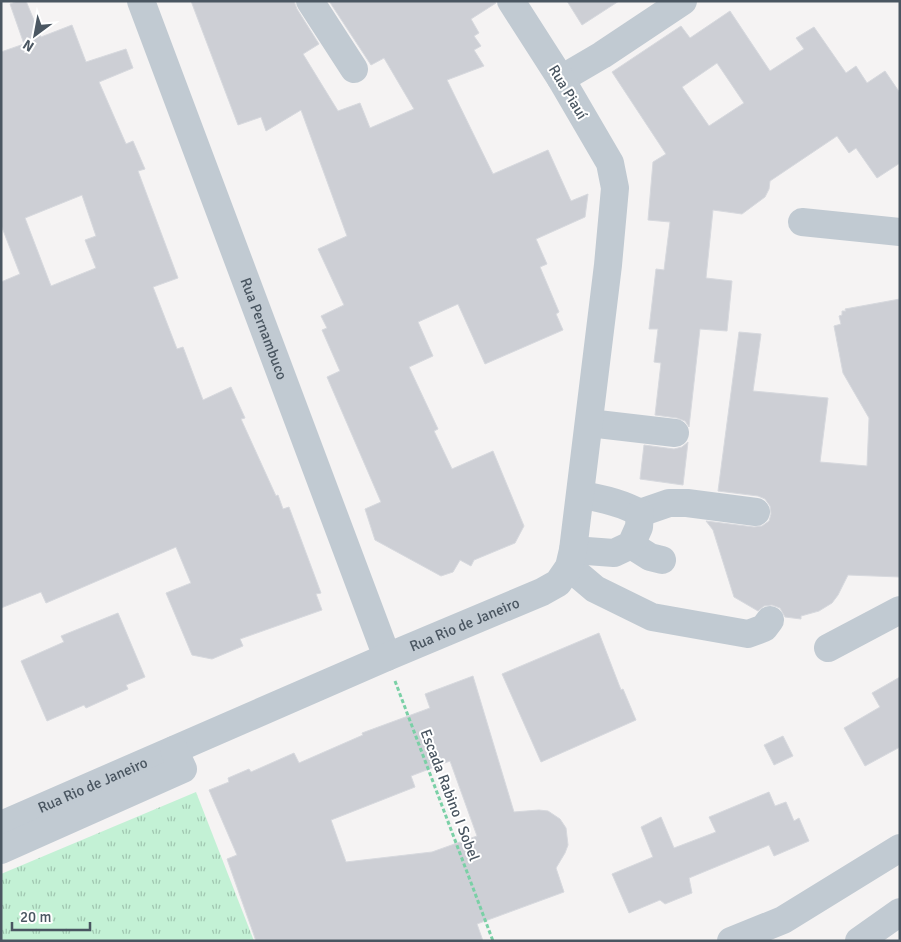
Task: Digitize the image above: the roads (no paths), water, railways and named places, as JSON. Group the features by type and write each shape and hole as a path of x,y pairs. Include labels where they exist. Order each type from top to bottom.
{"street":[{"name":"Rua Pernambuco","path":"141,1 387,657"},
{"path":"310,1 354,69"},
{"name":"Rua Piauí","path":"512,1 561,79 610,163 615,188 608,265 589,422"},
{"path":"561,79 602,55 683,1"},
{"path":"802,222 900,232"},
{"path":"675,433 589,422 581,495 571,559 595,589 652,617 748,634 764,628 770,620"},
{"path":"581,495 628,506 640,513 669,503 688,503 756,512"},
{"path":"571,559 614,553 631,545 638,527 640,513"},
{"path":"631,545 650,557 662,560"},
{"name":"Rua Rio de Janeiro","path":"4,817 174,750 542,592 558,582 571,559"},
{"path":"828,648 900,610"},
{"path":"1,850 183,769 174,750"},
{"path":"731,941 783,920 900,848"},
{"path":"859,941 900,912"}]}
